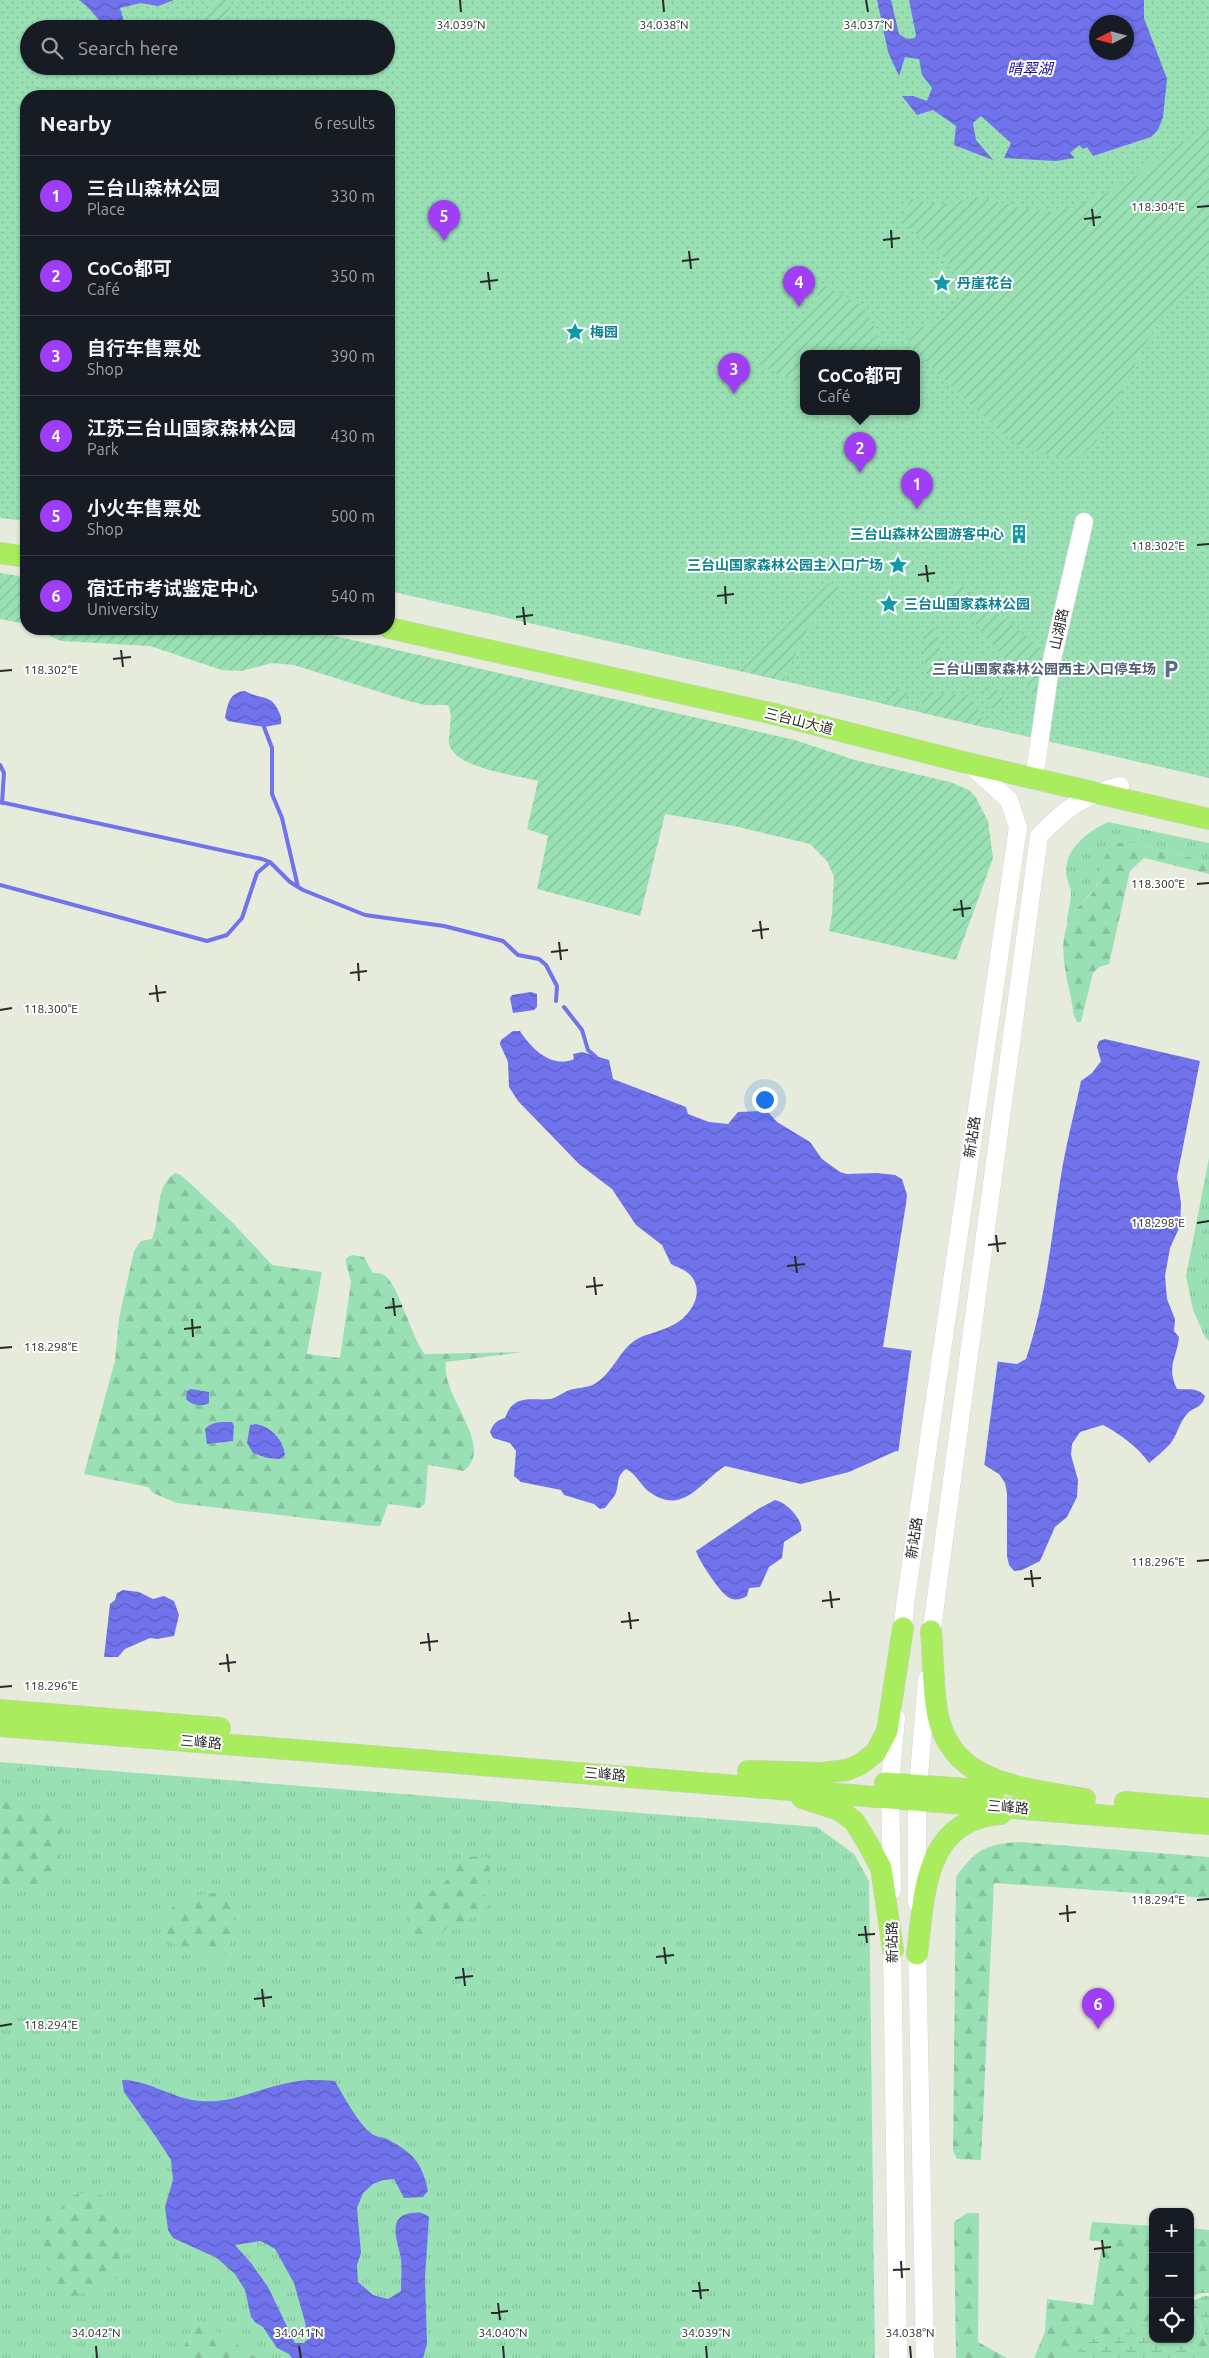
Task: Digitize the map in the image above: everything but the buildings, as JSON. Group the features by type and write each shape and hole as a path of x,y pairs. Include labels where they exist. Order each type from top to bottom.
{"main road":[{"path":"0,543 20,545"},
{"path":"0,553 20,556"},
{"name":"三台山大道","path":"395,620 859,725 960,756 1036,766 1209,807"},
{"name":"三台山大道","path":"395,629 960,756 1209,819"},
{"path":"748,1778 847,1770 861,1764 876,1752 887,1731 903,1628"},
{"path":"932,1631 936,1706 942,1729 951,1749 968,1766 987,1778 1084,1806"},
{"name":"三峰路","path":"0,1710 748,1778 1084,1806 1209,1824"},
{"name":"三峰路","path":"0,1726 748,1778"},
{"path":"748,1778 839,1810 854,1821 881,1868 892,1950"},
{"path":"917,1954 928,1875 946,1837 964,1823 983,1816 1084,1806"},
{"name":"三峰路","path":"1084,1806 1209,1809"}],"street":[{"name":"山湖路","path":"1036,766 1050,668 1084,522"},
{"name":"新站路","path":"898,2358 890,1790 903,1628 942,1344 1018,827 1009,800 960,756"},
{"name":"新站路","path":"925,2358 917,1954 918,1792 932,1631 1039,836 1062,812 1097,791 1120,786"}],"green space":[{"path":"0,0 1209,0 1209,778 395,592 395,90 20,90 20,520 0,518"},
{"path":"212,0 233,0 225,20 203,20 206,17"},
{"path":"1209,128 1209,263 1151,334 1121,392 1109,420 1096,442 1082,455 1069,460 1018,446 971,405 920,356 920,350 914,350 908,344 910,333 946,316 958,301 961,279 942,255 899,220 911,199 945,204 978,197 1033,210 1053,212 1067,209 1109,192 1139,174 1171,147 1187,141"},
{"path":"823,285 863,306 874,326 882,350 800,350 800,384 758,364 801,323"},
{"path":"0,573 20,576 20,623 0,619"},
{"path":"829,583 840,588 807,630 783,681 740,671"},
{"path":"959,583 1044,650 1036,696 949,592"},
{"path":"935,629 946,673 926,674 923,630"},
{"path":"48,635 331,635 795,740 855,760 950,782 969,790 975,796 988,821 993,858 956,960 829,931 834,877 827,861 810,844 734,826 665,814 640,916 537,889 548,836 527,829 538,781 487,769 461,759 453,752 449,743 451,719 448,705 425,705 405,700 294,665 272,663 241,671 222,670 150,646 61,641"},
{"path":"983,684 1002,692 1001,711 991,708"},
{"path":"896,689 908,690 902,708 884,704"},
{"path":"923,693 970,695 987,728 923,713"},
{"path":"1108,822 1209,843 1209,862 1130,843 1118,843 1100,872 1096,888 1075,910 1067,924 1071,893 1066,874 1069,856 1085,836"},
{"path":"1118,843 1130,843 1209,862 1209,874 1144,858 1130,871 1109,964 1099,967 1093,973 1081,1022 1077,1022 1074,1016 1064,963 1064,937 1074,912 1096,887 1105,857"},
{"path":"1209,1158 1209,1341 1205,1337 1193,1310 1186,1276"},
{"path":"175,1173 181,1175 233,1223 272,1265 322,1272 307,1354 340,1358 351,1282 345,1259 352,1255 364,1257 373,1273 383,1274 389,1280 400,1299 415,1337 425,1354 524,1352 446,1362 446,1375 471,1434 474,1448 472,1460 464,1471 428,1465 425,1504 419,1508 388,1504 380,1526 177,1503 153,1493 148,1487 84,1474 115,1361 119,1318 134,1251 141,1241 152,1239 161,1194 168,1179"},
{"path":"0,1762 817,1827 854,1854 869,1881 875,2358 0,2358"},
{"path":"0,1798 7,1799 25,1814 48,1810 62,1818 60,1860 55,1886 0,1888"},
{"path":"1019,1842 1209,1857 1209,1898 994,1883 981,2160 957,2159 953,2151 956,1877 969,1860 982,1850 1007,1843"},
{"path":"461,1856 487,1857 490,1870 484,1894 491,1902 473,1917 450,1925 440,1940 418,1937 409,1929 410,1902 434,1890 446,1881"},
{"path":"229,1890 232,1899 234,1922 225,1955 218,1962 208,1965 202,1954 196,1949 188,1954 182,1948 164,1939 160,1925 175,1905 189,1897"},
{"path":"85,2193 101,2195 112,2208 119,2230 125,2272 111,2282 96,2289 65,2298 54,2279 46,2258 43,2238 44,2227 47,2216 64,2207 70,2196"},
{"path":"967,2213 979,2213 978,2342 1007,2358 956,2358 954,2222"},
{"path":"1092,2222 1149,2226 1149,2325 1097,2337 1074,2358 1034,2358 1045,2332 1047,2299 1093,2305 1102,2242 1089,2240"},
{"path":"1194,2228 1209,2230 1209,2293 1194,2296"},
{"path":"1209,2296 1209,2346 1194,2309 1194,2301"},
{"path":"1194,2310 1209,2346 1209,2358 1198,2358 1181,2343 1194,2343"},
{"path":"201,2320 257,2358 176,2358"},
{"path":"1149,2325 1149,2343 1181,2343 1198,2358 1074,2358 1087,2343 1097,2337 1132,2327"}],"water":[{"path":"79,0 174,0 158,6 141,3 120,8 124,20 100,20"},
{"name":"晴翠湖","path":"877,0 891,0 899,34 907,39 915,38 916,35 909,0 1144,0 1144,18 1167,79 1163,117 1158,130 1151,137 1093,156 1087,147 1083,149 1079,145 1070,153 1075,158 1056,161 1004,158 1011,143 981,116 973,123 976,140 993,160 954,145 956,126 933,110 917,115 902,96 913,96 927,101 932,88 922,75 919,59 905,57 899,76 888,52"},
{"path":"245,691 271,701 277,708 281,724 264,727 228,721 225,718 232,696"},
{"path":"531,992 537,994 537,1007 534,1010 513,1013 510,998 512,995"},
{"path":"513,1031 520,1031 536,1050 550,1059 566,1061 574,1059 573,1054 582,1052 609,1060 613,1079 686,1107 688,1114 709,1122 728,1124 738,1112 762,1111 769,1113 777,1122 810,1142 822,1159 840,1172 847,1174 877,1173 895,1175 902,1179 907,1195 906,1204 883,1347 1017,1364 1026,1359 1033,1338 1047,1272 1062,1169 1081,1081 1092,1073 1101,1061 1097,1047 1099,1041 1105,1039 1200,1061 1177,1177 1181,1203 1180,1226 1170,1248 1165,1276 1167,1299 1175,1319 1174,1331 1179,1337 1172,1374 1177,1389 1199,1391 1205,1396 1201,1404 1187,1414 1170,1444 1149,1463 1128,1441 1103,1425 1080,1432 1072,1444 1071,1455 1078,1480 1077,1497 1067,1517 1055,1527 1040,1561 1022,1570 1014,1571 1009,1565 1007,1556 1007,1493 1005,1483 999,1474 983,1464 896,1451 849,1472 801,1484 725,1466 690,1495 681,1499 671,1500 660,1498 648,1491 626,1469 620,1475 615,1495 605,1508 600,1509 594,1504 564,1495 561,1490 521,1482 514,1476 516,1451 510,1443 493,1438 490,1432 492,1427 505,1418 509,1409 519,1401 552,1398 570,1390 596,1383 607,1374 634,1341 680,1321 691,1309 697,1294 694,1280 686,1272 671,1264 662,1245 636,1225 612,1189 579,1164 518,1101 509,1087 508,1062 500,1044 501,1040"},
{"path":"191,1389 209,1392 209,1403 200,1405 188,1401 186,1399 187,1391"},
{"path":"217,1422 232,1422 234,1426 233,1441 207,1444 205,1429 208,1426"},
{"path":"256,1424 267,1428 279,1439 285,1455 280,1459 267,1458 253,1453 247,1443 250,1425"},
{"path":"775,1500 784,1504 793,1512 800,1522 801,1531 784,1542 782,1558 769,1567 760,1587 749,1588 747,1596 742,1598 730,1598 724,1594 715,1582 696,1551 758,1509"},
{"path":"123,1590 139,1592 153,1599 164,1596 174,1601 179,1615 174,1636 157,1639 150,1638 125,1649 118,1657 104,1657 110,1604 115,1600 117,1593"},
{"path":"122,2080 142,2083 190,2100 212,2101 235,2098 281,2084 298,2081 335,2081 367,2130 374,2135 387,2139 410,2154 419,2165 426,2181 428,2191 423,2197 404,2198 394,2179 383,2180 373,2184 363,2193 357,2208 361,2253 357,2265 358,2282 373,2295 388,2299 401,2291 401,2259 396,2239 398,2220 411,2213 422,2213 429,2217 425,2278 427,2344 423,2358 292,2358 289,2354 277,2348 263,2327 251,2317 245,2290 235,2274 217,2258 173,2238 168,2230 165,2207 173,2180 171,2160 124,2092","holes":["261,2241 275,2249 294,2283 308,2339 304,2343 295,2343 268,2287 235,2245"]}],"pier":[{"path":"912,1348 998,1359 984,1467 898,1454"}],"waterway":[{"path":"264,727 272,748 272,794 282,818 298,887"},
{"path":"0,765 4,773 2,803"},
{"path":"0,802 262,859 270,862 290,882 303,890 365,915 444,926 503,941 518,955 539,959 546,965 557,986 556,1001"},
{"path":"0,885 207,941 227,935 242,918 257,873 270,862"},
{"path":"564,1007 582,1030 588,1050 596,1057"}],"place":[{"name":"小火车售票处","path":"444,241"},
{"name":"丹崖花台","path":"942,283"},
{"name":"江苏三台山国家森林公园","path":"799,307"},
{"name":"梅园","path":"575,332"},
{"name":"自行车售票处","path":"734,394"},
{"name":"CoCo都可","path":"860,473"},
{"name":"三台山森林公园","path":"917,509"},
{"name":"三台山森林公园游客中心","path":"1019,534"},
{"name":"三台山国家森林公园主入口广场","path":"898,565"},
{"name":"三台山国家森林公园","path":"889,604"},
{"name":"三台山国家森林公园西主入口停车场","path":"1171,669"},
{"name":"宿迁市考试鉴定中心","path":"1098,2029"}]}
